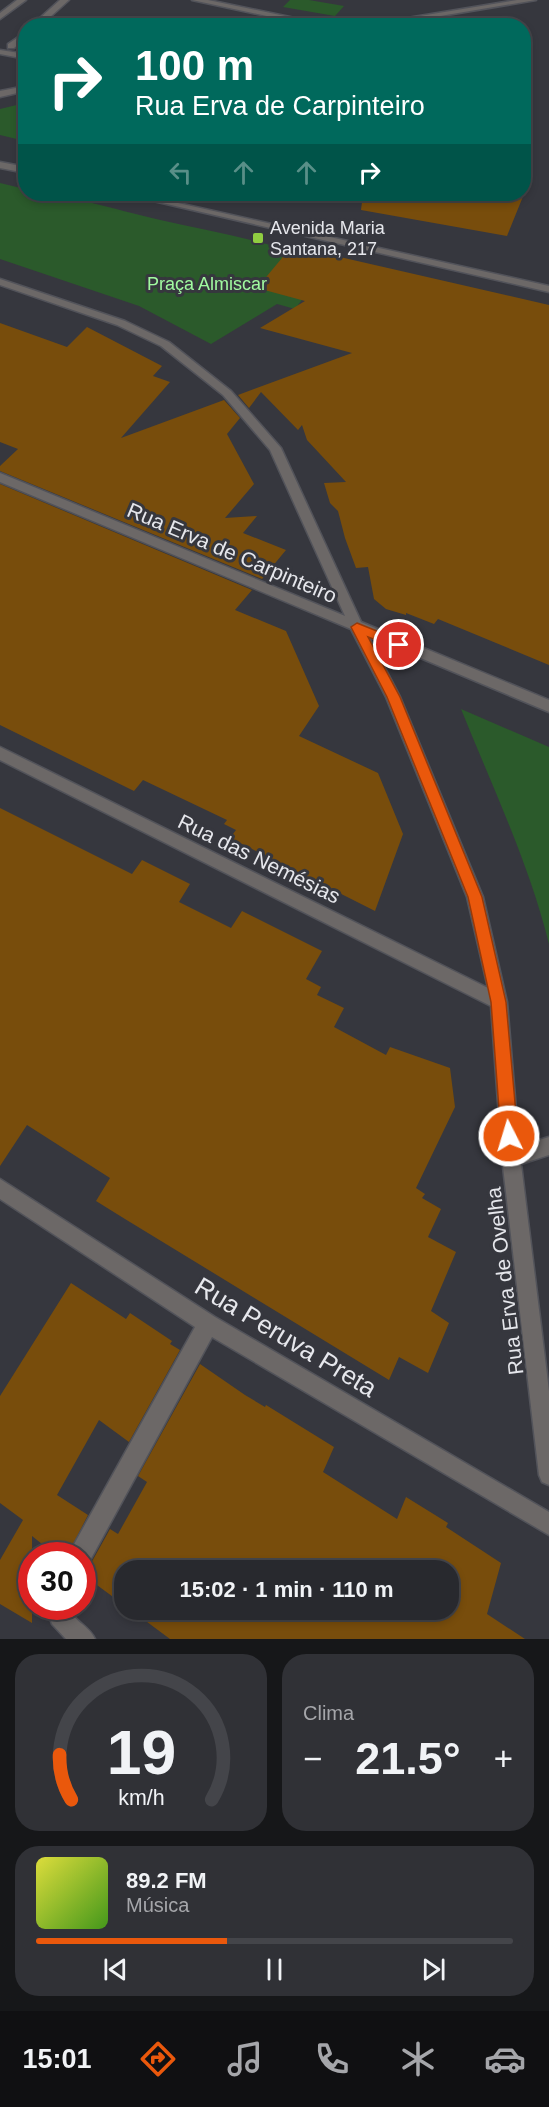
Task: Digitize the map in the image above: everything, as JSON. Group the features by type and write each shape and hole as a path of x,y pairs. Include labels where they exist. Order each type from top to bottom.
{"street":[{"path":"0,17 22,0"},
{"path":"44,18 65,0"},
{"path":"196,0 288,18"},
{"path":"415,18 532,0"},
{"path":"11,46 18,40"},
{"path":"0,44 18,47"},
{"path":"0,52 18,55"},
{"path":"0,94 18,90"},
{"path":"0,165 18,168"},
{"path":"172,201 549,289"},
{"name":"Rua Erva de Ovelha","path":"0,282 121,323 165,344 227,393 275,448 357,627 393,697 475,897 499,1002 511,1158 549,1475"},
{"name":"Rua Erva de Carpinteiro","path":"0,477 549,706"},
{"name":"Rua das Nemésias","path":"0,753 499,1002"},
{"path":"511,1158 549,1146"},
{"name":"Rua Peruva Preta","path":"0,1188 208,1323 549,1524"},
{"path":"88,1542 208,1323"},
{"path":"62,1620 84,1639"}],"green space":[{"path":"290,0 309,0 344,6 335,16 283,7"},
{"path":"18,105 18,139 0,135 0,109"},
{"name":"Praça Almiscar","path":"0,183 18,187 18,201 83,201 243,238 329,264 295,309 277,304 211,344 139,306 0,259"},
{"path":"461,709 549,747 549,944 521,854"}],"building":[{"path":"362,201 521,201 507,236 361,210"},
{"path":"292,246 549,305 549,665 438,619 434,624 406,613 406,615 386,609 374,599 368,567 356,568 338,511 330,503 324,483 346,482 307,440 302,425 298,430 261,392 249,408 238,395 352,353 260,328 305,301 257,288"},
{"path":"0,323 67,347 87,327 162,366 153,376 170,382 121,438 224,400 240,418 227,434 254,484 225,518 257,516 243,533 286,550 262,579 0,471 0,466 18,449 0,442"},
{"path":"0,484 252,590 235,610 286,631 319,706 299,736 378,773 403,834 375,911 230,838 236,830 224,824 227,820 143,780 134,791 0,725"},
{"path":"0,808 132,874 142,860 190,884 179,902 231,928 242,911 322,951 306,979 321,987 317,995 344,1008 334,1027 386,1055 390,1047 450,1068 455,1107 416,1188 425,1194 422,1198 441,1209 428,1237 456,1252 431,1311 449,1323 428,1373 399,1357 389,1380 125,1219 96,1201 110,1178 27,1125 0,1166"},
{"path":"71,1283 126,1319 130,1313 172,1341 170,1344 180,1350 129,1442 99,1420 57,1495 88,1515 74,1542 40,1542 32,1536 32,1542 18,1542 18,1615 0,1604 0,1560 23,1520 0,1503 0,1396"},
{"path":"200,1364 245,1395 265,1407 266,1405 334,1447 323,1472 397,1519 406,1497 448,1523 446,1527 501,1563 487,1614 525,1639 170,1639 144,1620 459,1620 459,1560 114,1560 114,1598 96,1584 96,1554 110,1529 118,1534 147,1482 138,1476"}],"place":[{"name":"Avenida Maria Santana, 217","path":"258,238"}],"route":[{"path":"399,645 357,627 393,697 475,897 499,1002 509,1136"}]}
